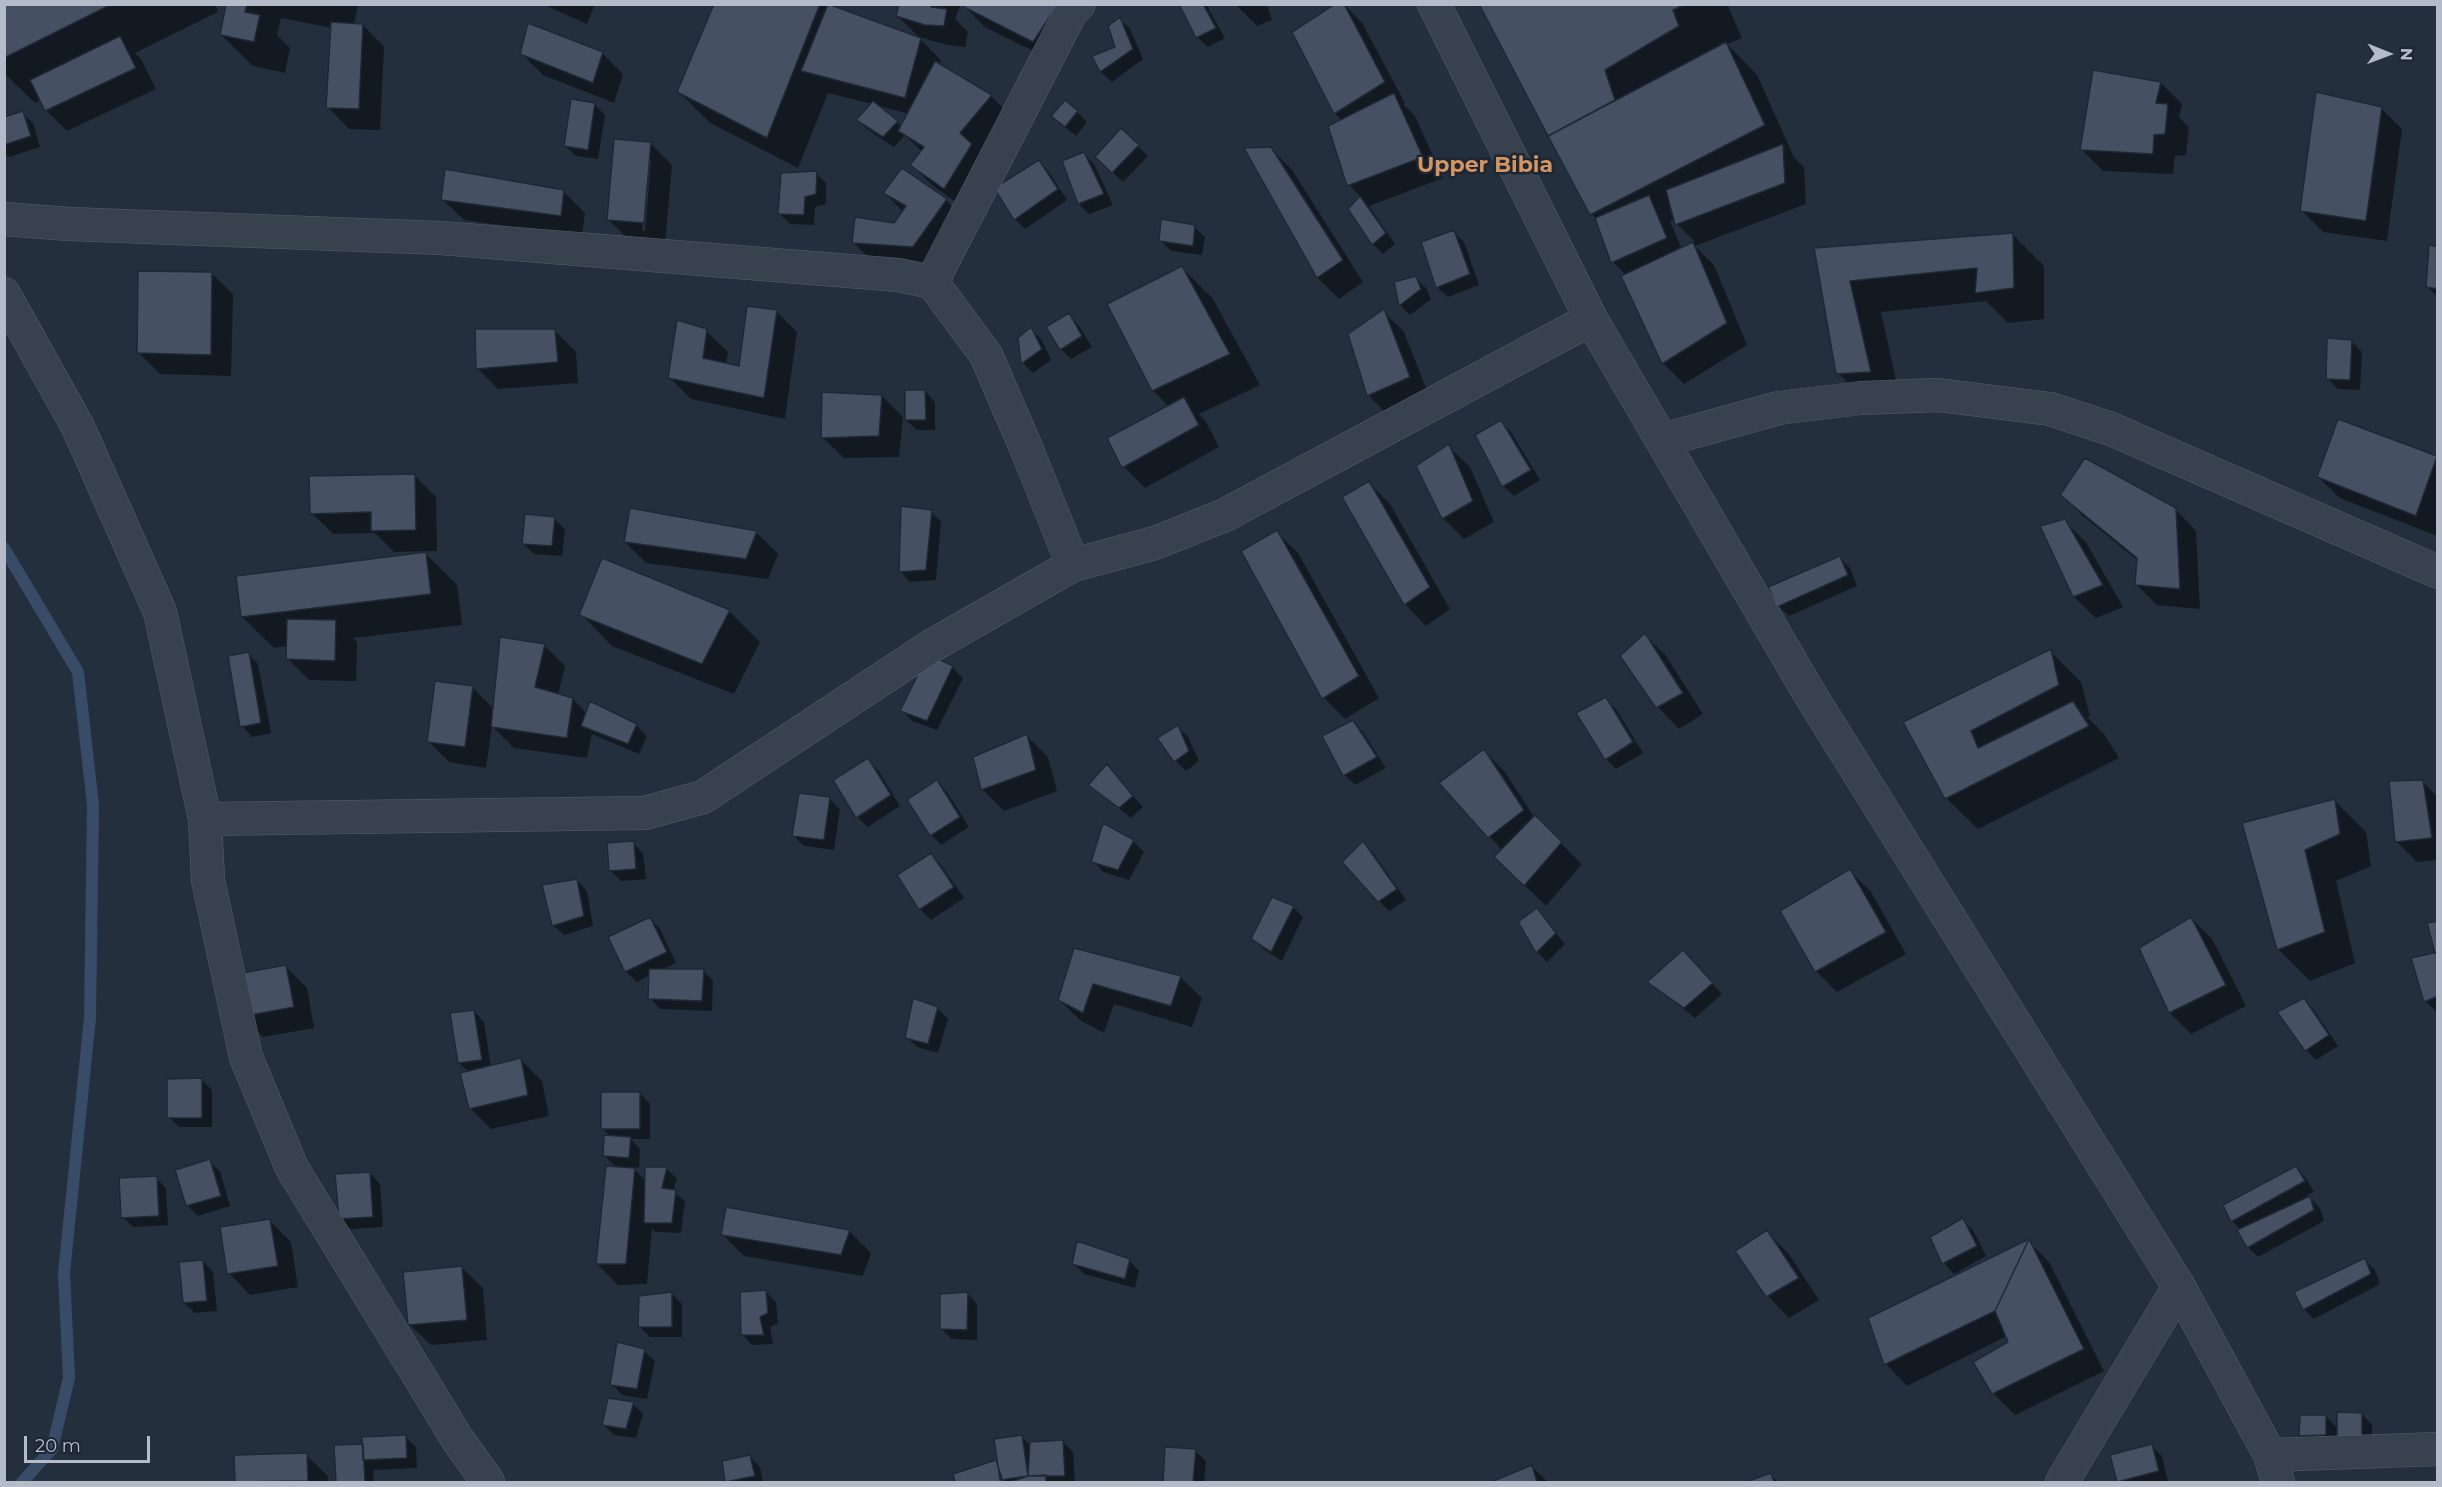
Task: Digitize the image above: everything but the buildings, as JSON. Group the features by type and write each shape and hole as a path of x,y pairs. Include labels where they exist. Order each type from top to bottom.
{"street":[{"path":"932,282 1071,12 1079,4"},
{"path":"1434,4 1591,319 1811,696 2179,1287 2274,1469 2438,1449"},
{"path":"4,219 69,224 441,238 898,275 932,282 986,355 1028,450 1074,565"},
{"path":"4,294 78,427 160,612 205,819 208,880 246,1057 288,1158 458,1440 488,1482"},
{"path":"205,819 645,813 703,797 933,645 1074,565 1155,543 1225,515 1591,319"},
{"path":"1663,440 1779,408 1861,398 1938,395 2050,409 2111,429 2438,572"},
{"path":"2062,1482 2179,1287"}],"waterway":[{"path":"4,548 78,672 93,805 90,1018 64,1273 69,1378 52,1449 22,1482"}],"district":[{"name":"Upper Bibia","path":"1485,166"}]}
